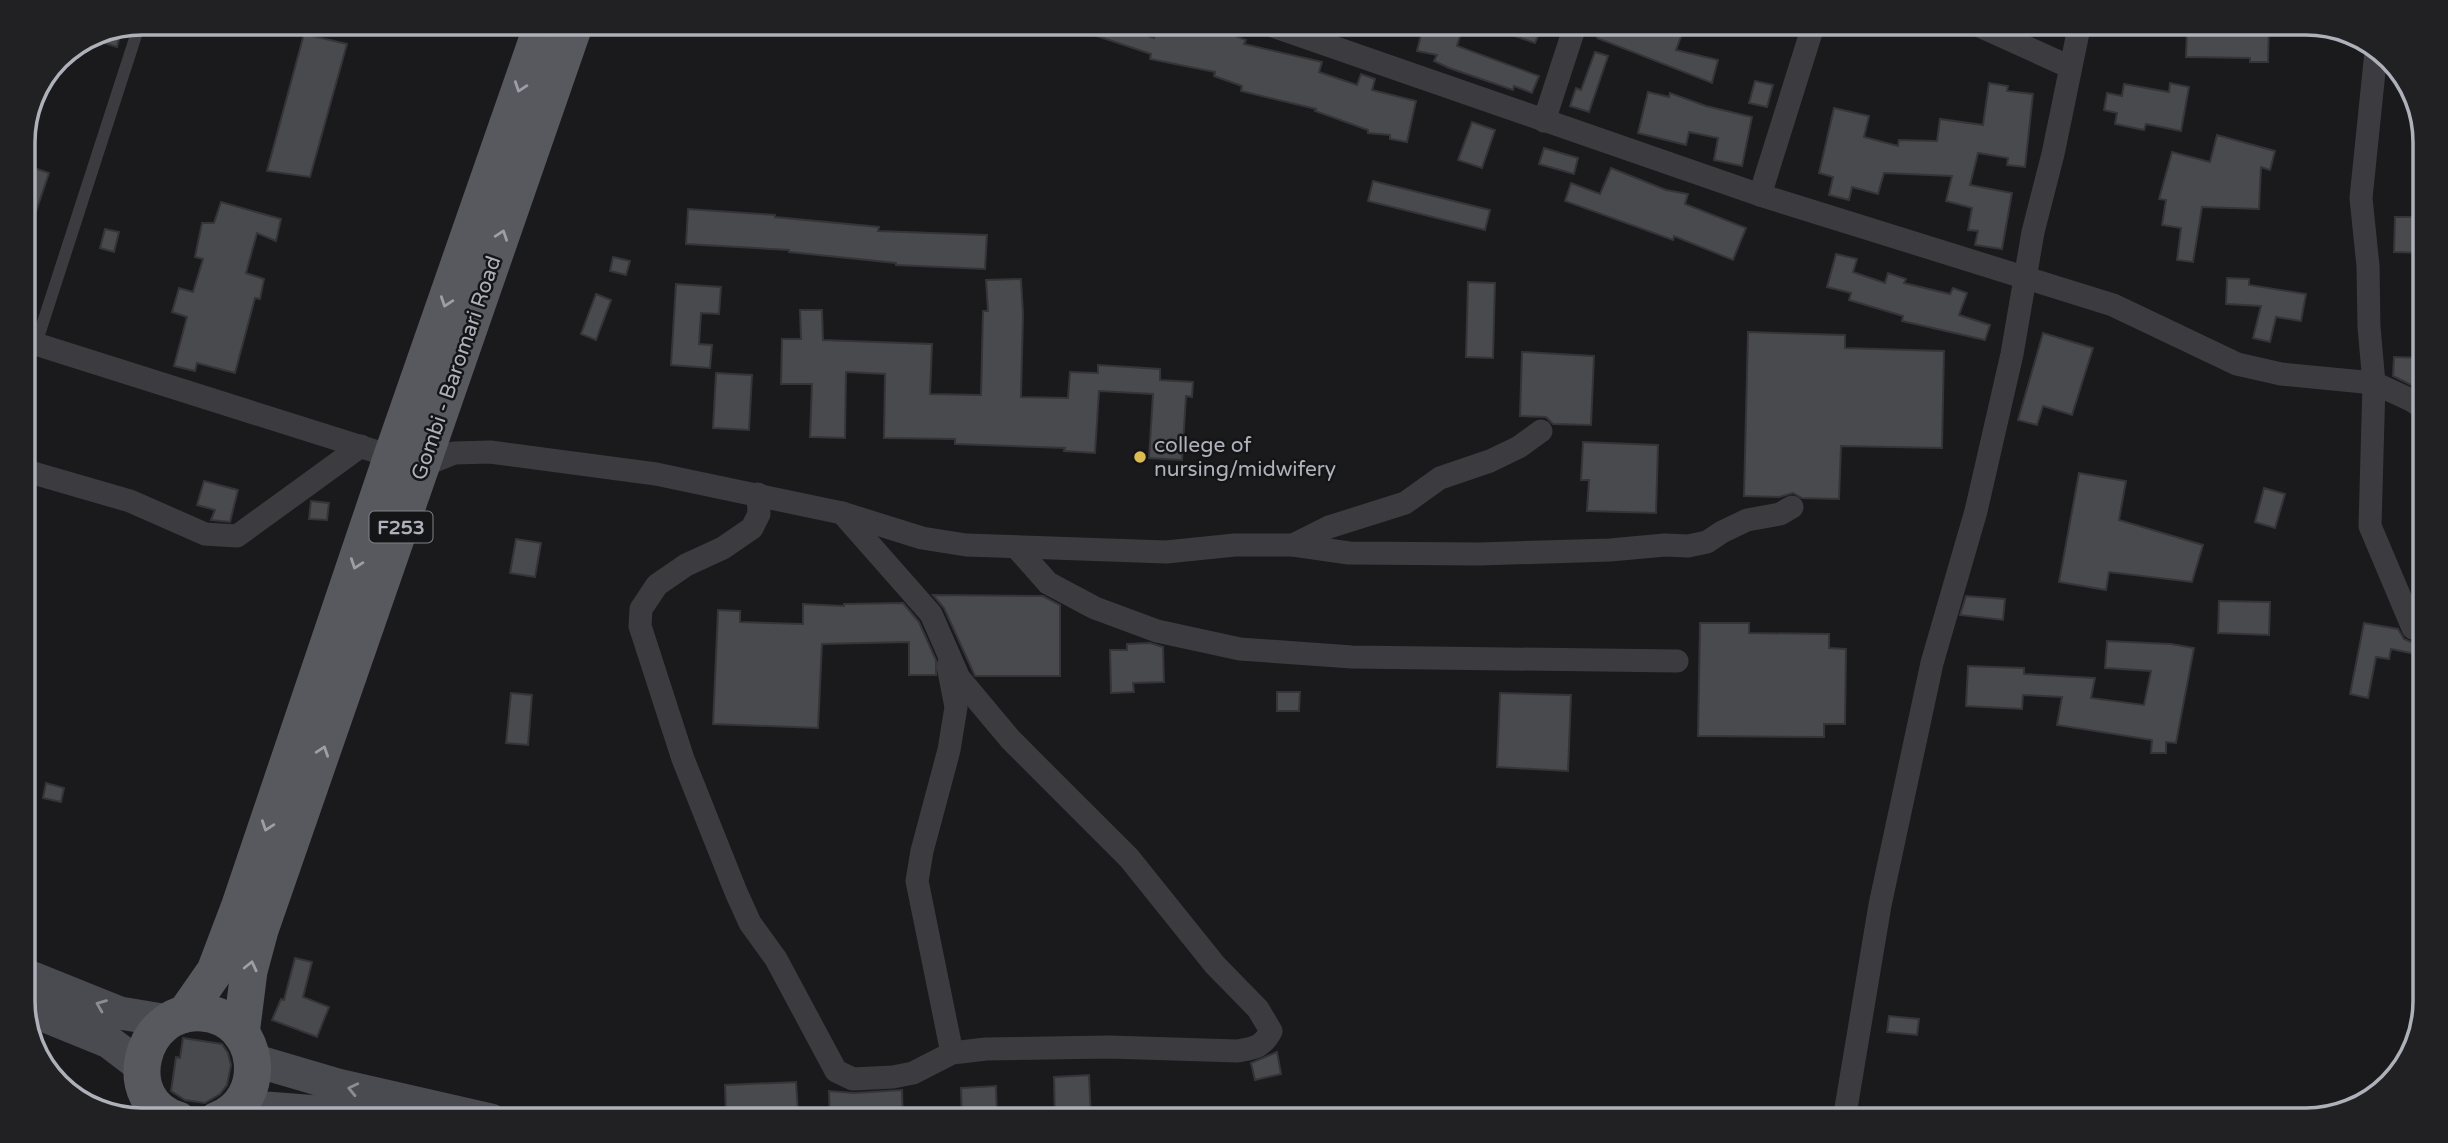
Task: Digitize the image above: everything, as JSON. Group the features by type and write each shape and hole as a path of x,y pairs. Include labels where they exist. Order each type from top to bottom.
{"main road":[{"name":"Gombi - Baromari Road","path":"176,1018 215,971 226,944 538,35"},
{"name":"Gombi - Baromari Road","path":"247,1047 249,971 392,456 570,35"},
{"path":"35,979 120,1013 176,1018 203,1013 221,1017 247,1047 338,1085 439,1108"},
{"path":"36,1012 109,1042 142,1067 146,1089 159,1108"},
{"name":"F253","path":"142,1067 145,1049 154,1033 176,1018"},
{"name":"F253","path":"234,1108 249,1092 254,1076 247,1047"}],"street":[{"path":"1298,35 1760,195 2113,304 2237,364 2281,374 2374,383 2413,401"},
{"path":"1544,121 1572,35"},
{"path":"1760,195 1810,35"},
{"path":"1999,35 2070,67"},
{"path":"1846,1108 1880,905 1929,677 1976,511 2012,354 2033,232 2053,153 2077,35"},
{"path":"2375,60 2361,198 2368,266 2369,327 2374,383 2370,526 2413,628"},
{"path":"35,344 392,456 490,452 656,474 842,513 922,538 966,545 1166,552 1235,545 1293,545 1349,553 1479,554 1609,550 1665,545 1688,546 1707,542 1747,520 1780,514 1793,508"},
{"path":"1293,545 1329,527 1405,503 1440,478 1490,461 1519,447 1541,431"},
{"path":"35,473 130,501 205,534 237,536 392,456"},
{"path":"758,494 759,514 752,528 723,548 686,565 657,585 641,609 640,626 683,759 750,923 776,959 836,1071 853,1079 893,1077 913,1073 951,1054 986,1049 1109,1047 1237,1051 1265,1042 1271,1031 1258,1009 1215,965 1129,858 1011,740 959,678 931,614 842,513"},
{"path":"1016,547 1048,583 1095,608 1157,631 1240,649 1352,657 1677,661"},
{"path":"944,648 956,707 949,750 922,851 917,881 951,1054"}],"lane":[{"path":"35,325 136,36"}],"building":[{"path":"304,35 347,44 310,177 267,171"},
{"path":"1094,35 1145,35 1154,38 1155,35 1233,35 1246,40 1244,44 1322,62 1319,72 1357,85 1361,74 1375,79 1372,90 1416,101 1407,142 1390,139 1390,135 1368,133 1368,130 1315,111 1316,109 1241,91 1242,86 1214,76 1215,72 1150,59 1151,54"},
{"path":"1421,35 1460,35 1457,46 1539,76 1532,93 1514,86 1513,90 1449,68 1434,61 1437,55 1417,51"},
{"path":"1512,35 1538,35 1535,43"},
{"path":"1598,35 1682,35 1676,50 1718,60 1712,83 1597,38"},
{"path":"2187,35 2269,35 2268,62 2250,62 2250,58 2186,57"},
{"path":"119,37 117,47 103,43"},
{"path":"1595,52 1608,56 1589,112 1570,106 1576,88 1581,90"},
{"path":"1755,81 1773,85 1767,107 1749,103"},
{"path":"1989,83 2008,86 2007,91 2033,94 2025,167 2007,165 2008,158 1978,153 1970,185 2012,193 2002,249 1975,245 1978,231 1968,230 1972,208 1946,201 1952,176 1884,173 1878,194 1852,187 1849,200 1829,195 1833,177 1819,173 1834,108 1869,116 1864,137 1898,146 1899,140 1937,141 1940,119 1983,125"},
{"path":"2170,83 2189,87 2181,131 2146,124 2144,130 2115,124 2117,113 2104,110 2107,93 2122,96 2124,84 2169,92"},
{"path":"1648,92 1669,97 1670,93 1706,106 1752,117 1742,166 1714,160 1718,138 1689,132 1686,145 1638,133"},
{"path":"1472,122 1495,130 1482,168 1458,160"},
{"path":"2217,135 2275,151 2270,170 2261,167 2259,209 2202,207 2193,262 2177,260 2181,228 2162,225 2166,200 2159,199 2172,152 2210,162"},
{"path":"1544,148 1578,158 1574,174 1539,164"},
{"path":"35,168 49,173 35,214"},
{"path":"1611,168 1666,190 1688,194 1685,204 1746,228 1733,260 1674,236 1673,240 1565,201 1571,183 1600,194"},
{"path":"1373,181 1490,210 1485,230 1368,201"},
{"path":"221,202 281,219 276,241 257,233 246,273 264,279 260,299 255,298 235,373 197,363 195,371 174,366 187,317 172,312 179,288 193,292 203,259 195,257 202,223 214,223"},
{"path":"688,209 775,215 879,227 878,231 987,235 985,269 896,265 789,250 686,244"},
{"path":"2395,217 2413,217 2413,253 2394,252"},
{"path":"105,229 119,232 114,252 100,248"},
{"path":"1836,254 1857,259 1853,272 1885,283 1888,273 1906,279 1904,283 1950,294 1953,288 1967,293 1959,315 1990,325 1985,340 1902,321 1903,316 1849,300 1851,293 1827,287"},
{"path":"613,257 630,261 626,275 610,271"},
{"path":"2227,278 2249,279 2249,285 2306,294 2301,321 2276,317 2270,342 2253,338 2261,306 2226,304"},
{"path":"1021,279 1021,397 1068,398 1070,372 1098,373 1098,365 1160,369 1160,380 1193,382 1192,397 1186,396 1182,460 1149,458 1153,394 1099,391 1095,453 1064,451 1065,448 955,444 955,439 884,438 885,374 846,372 845,438 810,437 812,384 781,384 782,339 801,339 800,310 822,310 823,340 932,344 930,394 981,395 983,311 988,311 986,280"},
{"path":"1468,282 1495,283 1493,358 1466,357"},
{"path":"676,284 721,287 719,314 701,313 699,344 712,345 710,368 671,365"},
{"path":"596,294 611,300 596,340 581,334"},
{"path":"1748,332 1845,335 1845,348 1944,351 1942,448 1841,446 1839,499 1802,498 1793,493 1779,497 1744,496"},
{"path":"2043,333 2093,348 2072,415 2043,406 2037,425 2018,420"},
{"path":"1522,352 1594,356 1591,425 1553,424 1546,417 1520,416"},
{"path":"2394,357 2413,358 2413,386 2393,376"},
{"path":"716,373 752,375 749,430 713,428"},
{"path":"1583,442 1658,445 1656,513 1587,511 1589,480 1581,480"},
{"path":"2079,473 2126,481 2119,520 2203,545 2192,582 2109,572 2106,590 2059,582"},
{"path":"204,481 238,490 230,522 211,520 215,510 197,505"},
{"path":"2264,488 2285,494 2275,528 2255,522"},
{"path":"311,501 329,503 327,520 309,519"},
{"path":"516,539 541,543 535,577 510,573"},
{"path":"933,595 1043,596 1060,605 1060,676 975,676 944,608"},
{"path":"1966,596 2005,599 2003,620 1960,615"},
{"path":"2219,601 2270,602 2269,635 2218,633"},
{"path":"903,603 919,622 936,660 936,675 909,675 909,642 822,644 818,728 713,724 718,610 740,611 740,622 803,624 803,604 844,606"},
{"path":"1700,623 1749,623 1749,633 1829,634 1829,648 1846,649 1845,724 1824,724 1824,737 1698,736"},
{"path":"2364,623 2398,629 2404,639 2413,642 2413,654 2391,649 2389,659 2376,657 2368,698 2350,694"},
{"path":"2107,641 2171,644 2194,648 2176,743 2166,742 2166,753 2151,753 2152,740 2057,725 2062,697 2023,695 2022,709 1966,706 1968,666 2024,668 2024,674 2095,678 2091,698 2144,705 2151,671 2105,668"},
{"path":"1150,643 1163,647 1164,682 1133,683 1134,692 1111,693 1110,650 1127,650 1127,644"},
{"path":"1277,692 1300,692 1299,711 1277,711"},
{"path":"511,693 532,695 528,745 506,743"},
{"path":"1500,693 1571,695 1568,771 1497,767"},
{"path":"46,783 64,788 61,802 43,798"},
{"path":"295,958 312,962 303,997 329,1007 317,1037 272,1020 281,999 284,1000"},
{"path":"1889,1016 1919,1019 1917,1035 1887,1032"},
{"path":"183,1038 222,1044 228,1053 231,1065 227,1085 220,1094 205,1103 185,1100 171,1091 176,1057 180,1058"},
{"path":"1277,1052 1281,1074 1255,1080 1251,1063"},
{"path":"1089,1075 1090,1108 1055,1108 1054,1077"},
{"path":"796,1082 798,1108 726,1108 725,1085"},
{"path":"996,1086 997,1108 962,1108 961,1088"},
{"path":"902,1090 903,1108 830,1108 829,1091 854,1093"}],"place":[{"name":"college of nursing/midwifery","path":"1140,457"}]}
